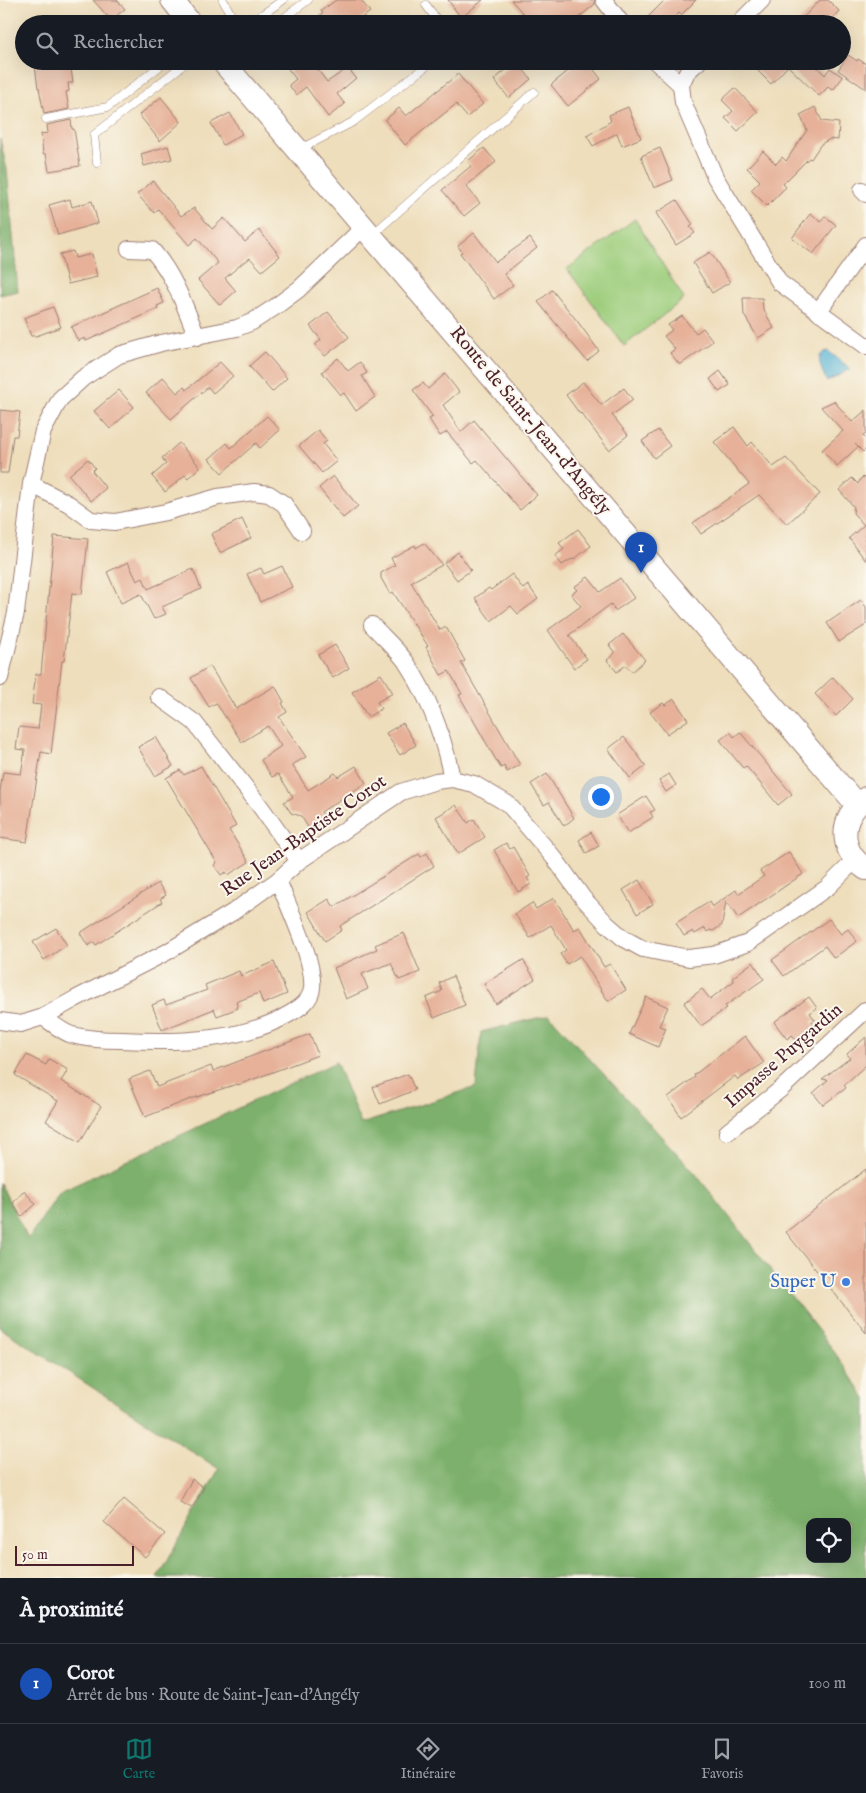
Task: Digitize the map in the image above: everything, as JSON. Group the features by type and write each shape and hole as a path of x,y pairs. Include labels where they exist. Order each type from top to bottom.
{"main road":[{"path":"172,0 184,15"},
{"name":"Route de Saint-Jean-d'Angély","path":"231,70 862,802"},
{"path":"860,865 849,850 846,826 850,815 862,802"}],"street":[{"path":"604,0 615,15"},
{"path":"747,15 762,0"},
{"path":"664,70 680,85"},
{"path":"689,70 680,85 682,102 716,177 780,283 866,346"},
{"path":"0,678 16,613 32,484 42,431 60,399 83,378 120,355 161,343 237,328 252,322 300,289 368,231"},
{"path":"818,312 866,245"},
{"path":"129,248 152,250 163,262 178,289 197,337"},
{"path":"32,484 69,504 91,520 115,522 166,512 218,497 254,492 269,494 284,504 302,530"},
{"path":"372,625 405,661 428,702 446,749 452,779"},
{"path":"159,697 194,722 260,806 299,861"},
{"name":"Rue Jean-Baptiste Corot","path":"0,1021 21,1024 43,1017 167,952 233,912 278,880 299,861 401,792 436,781 452,779 474,784 508,804 556,858 583,898 607,924 623,938 643,949 689,958 714,955 748,943 860,865"},
{"path":"43,1017 71,1035 109,1040 157,1042 219,1037 244,1032 282,1018 305,1004 312,989 309,958 278,880"},
{"name":"Impasse Puygardin","path":"727,1132 781,1089 866,1010"}],"lane":[{"path":"223,0 230,15"},
{"path":"262,15 283,0"},
{"path":"288,15 308,0"},
{"path":"426,5 433,15"},
{"path":"46,119 108,107 155,70"},
{"path":"97,163 94,135 177,70"},
{"path":"298,150 353,122 422,70"},
{"path":"368,231 534,92"}],"green space":[{"path":"0,139 7,170 18,291 0,295"},
{"path":"635,219 684,299 624,346 567,269"},
{"path":"549,1015 695,1173 831,1347 866,1399 866,1578 157,1578 219,1469 0,1328 0,1183 28,1239 60,1192 336,1062 361,1124 476,1087 481,1032"}],"water":[{"path":"828,351 851,369 827,382 821,369 820,359 823,353"}],"building":[{"path":"93,0 117,0 125,9 117,15 106,15"},
{"path":"336,0 361,0 370,12 366,15 321,15 323,13 321,11"},
{"path":"448,0 483,0 465,15 459,15"},
{"path":"511,0 594,0 595,4 582,15 524,15"},
{"path":"665,0 696,0 681,15 679,13 677,15 650,15"},
{"path":"820,0 828,0 839,11 835,15 806,15"},
{"path":"851,57 866,64 866,89 838,70 851,70"},
{"path":"36,70 71,70 73,83 68,83 69,91 66,92 69,109 44,114"},
{"path":"289,70 318,70 327,82 345,70 350,70 356,78 337,94 345,104 328,117 306,87 296,95 289,85 296,79"},
{"path":"506,70 524,70 531,79 509,98 494,80"},
{"path":"569,70 594,70 601,79 568,106 551,85"},
{"path":"757,70 784,70 771,84"},
{"path":"792,70 820,70 825,75 829,70 833,70 843,77 833,90 828,87 819,96"},
{"path":"458,74 483,104 467,117 456,104 405,145 385,120 399,108 406,116"},
{"path":"735,88 758,112 738,131 725,118 733,111 722,100"},
{"path":"161,97 181,122 160,141 139,115"},
{"path":"628,107 641,138 622,146 617,133 593,146 587,136 611,121 609,115"},
{"path":"815,107 822,121 839,123 838,140 830,139 821,144 811,159 809,158 783,184 786,187 767,206 751,190 760,181 747,168 763,151 776,164 782,157 786,161 807,130 800,115"},
{"path":"230,113 242,134 223,145 211,123"},
{"path":"71,120 80,166 49,171 46,154 43,154 41,134 48,133 47,125"},
{"path":"168,146 172,159 144,166 141,154"},
{"path":"484,148 496,162 466,186 480,203 464,216 442,190 471,166 468,161"},
{"path":"660,148 673,180 654,188 641,156"},
{"path":"153,181 181,216 194,208 212,229 224,218 245,242 259,230 280,256 262,271 250,258 245,261 225,278 236,291 220,305 198,280 218,263 197,238 189,245 158,209 154,213 137,194"},
{"path":"70,199 72,207 92,201 98,223 58,235 49,205"},
{"path":"677,200 693,225 690,227 695,233 676,245 656,213"},
{"path":"810,214 821,222 825,216 836,225 813,254 792,238"},
{"path":"474,233 496,262 530,238 537,248 504,274 513,285 494,299 460,253 462,252 458,246"},
{"path":"73,251 75,258 92,254 97,277 68,284 60,254"},
{"path":"710,252 730,282 712,293 693,263"},
{"path":"157,288 164,303 157,306 158,309 86,341 85,338 78,341 71,327"},
{"path":"552,290 599,351 587,361 538,302"},
{"path":"743,298 762,298 763,309 774,328 758,338 744,315"},
{"path":"53,307 61,327 31,336 24,318"},
{"path":"328,312 349,337 325,356 315,345 321,340 310,326"},
{"path":"682,316 696,333 703,328 713,341 680,365 670,353 675,349 664,336 672,330 668,325"},
{"path":"265,352 287,378 272,392 249,366"},
{"path":"338,358 348,371 360,362 367,373 362,376 375,397 356,411 344,393 341,395 322,372"},
{"path":"220,362 233,376 213,393 208,387 171,419 146,393 163,377 177,393 184,387 186,390"},
{"path":"720,371 730,385 719,392 710,379"},
{"path":"445,374 459,392 443,405 461,432 474,420 537,495 520,510 477,460 473,463 447,432 440,436 429,419 433,417 413,390 423,383 428,389"},
{"path":"583,382 601,405 624,388 633,400 612,415 628,435 609,450 566,395"},
{"path":"119,390 134,407 110,429 94,411"},
{"path":"834,401 852,422 866,410 866,434 863,436 866,439 866,449 863,452 858,447 837,466 822,450 843,431 821,407"},
{"path":"0,410 20,412 17,436 13,436 8,473 0,473"},
{"path":"267,416 280,430 260,448 256,443 222,473 209,459 227,443 231,448"},
{"path":"734,427 748,446 752,442 773,467 786,458 820,494 787,524 759,495 701,534 693,523 749,484 714,442"},
{"path":"318,430 327,441 323,444 337,461 322,473 299,446"},
{"path":"658,430 670,446 654,458 642,441"},
{"path":"179,443 200,467 188,478 185,475 165,492 152,476 166,464 162,458"},
{"path":"88,459 95,468 92,471 106,488 91,501 69,475"},
{"path":"333,476 358,506 343,518 319,488"},
{"path":"866,477 866,561 849,538 864,525 853,513 854,507 839,490 852,478 858,484 861,478"},
{"path":"242,519 251,538 220,553 211,534"},
{"path":"578,529 591,546 573,560 562,565 555,556 564,549 559,543"},
{"path":"54,536 88,539 82,594 72,593 51,754 41,752 27,842 0,838 0,791 3,772 21,774 25,750 16,749 19,727 38,729 41,705 32,704 36,674 41,674"},
{"path":"424,543 442,565 411,582 440,630 446,627 465,661 461,663 520,765 507,772 504,766 501,768 496,760 459,695 462,694 449,671 441,675 426,647 428,646 393,592 390,594 381,578 381,573 395,565 391,558 415,545 416,548"},
{"path":"458,552 471,570 457,580 444,563"},
{"path":"128,562 137,581 143,578 148,589 193,569 201,589 162,607 166,614 154,619 141,594 121,603 107,572"},
{"path":"282,566 292,587 260,602 247,574 261,568 264,574"},
{"path":"512,574 523,589 528,585 538,599 518,614 511,606 491,621 475,598 489,588 491,590"},
{"path":"588,577 600,592 620,578 634,598 615,611 611,604 569,635 587,659 574,668 548,630 581,606 571,594 577,590 574,587"},
{"path":"861,600 866,607 866,625 839,642 827,623"},
{"path":"623,634 645,660 632,672 626,665 617,672 607,660 615,653 609,645"},
{"path":"335,645 349,668 333,678 318,655"},
{"path":"210,666 236,709 275,686 287,712 279,717 306,757 292,765 308,790 335,773 338,777 356,766 366,783 321,812 325,819 309,829 301,816 291,813 284,802 293,797 278,774 272,777 261,760 281,746 268,726 242,742 216,703 209,707 191,678"},
{"path":"381,674 393,693 377,702 381,709 368,717 352,692"},
{"path":"833,677 853,699 836,716 815,694"},
{"path":"674,699 688,720 667,734 650,712 663,703 665,705"},
{"path":"403,723 416,745 400,755 386,733"},
{"path":"730,732 734,737 740,732 792,794 778,805 746,766 743,768 720,740"},
{"path":"156,737 173,766 155,776 138,747"},
{"path":"624,737 646,766 630,778 608,749"},
{"path":"201,766 236,826 229,830 249,862 228,875 226,872 221,875 214,865 217,863 166,778 180,770 184,775"},
{"path":"547,774 574,818 564,826 549,802 544,805 531,784"},
{"path":"669,774 676,785 666,792 659,781"},
{"path":"646,796 655,810 650,812 653,817 628,833 617,815"},
{"path":"456,805 468,823 474,819 485,837 458,854 436,817"},
{"path":"591,832 599,846 586,853 579,840"},
{"path":"506,843 510,849 513,847 530,876 527,878 531,884 518,892 494,850"},
{"path":"789,852 803,874 738,918 726,901 722,925 713,931 707,932 705,928 695,934 693,931 684,936 676,923 709,902 712,907 736,890 738,894 764,876 760,871"},
{"path":"427,853 434,866 340,926 342,930 325,941 308,912 329,899 334,907 419,854 421,857"},
{"path":"639,880 653,904 637,914 623,890"},
{"path":"158,883 166,895 160,899 162,902 96,945 94,942 88,946 80,933"},
{"path":"554,898 574,930 580,927 604,967 610,964 626,990 608,1001 580,956 567,964 560,954 566,950 551,925 530,938 515,914 532,903 536,909"},
{"path":"829,919 841,934 848,929 857,941 834,958 825,946 784,976 772,960"},
{"path":"56,928 67,945 44,960 33,942"},
{"path":"404,933 420,972 399,980 391,963 362,974 368,989 346,999 334,968 377,949 375,945"},
{"path":"523,960 535,979 496,1004 484,984"},
{"path":"274,962 287,994 263,1004 259,993 236,1002 238,1008 228,1012 217,1016 214,1009 162,1030 152,1005 164,1000 166,1005 207,990 205,985 239,971 241,976"},
{"path":"753,962 764,979 725,1006 727,1008 701,1026 684,1003 702,989 710,999 734,981 732,978"},
{"path":"453,976 465,1005 434,1018 426,998 442,991 439,983"},
{"path":"646,997 668,1007 659,1026 666,1028 658,1047 629,1034"},
{"path":"809,997 817,1008 810,1013 815,1020 811,1022 816,1027 797,1041 792,1035 787,1039 774,1022"},
{"path":"310,1034 318,1055 145,1117 129,1079 150,1071 157,1087 211,1066 213,1071"},
{"path":"745,1036 764,1063 738,1080 735,1076 681,1117 668,1097"},
{"path":"866,1037 866,1065 844,1085 846,1088 823,1105 813,1093 828,1080 822,1079 850,1058 847,1054"},
{"path":"27,1055 46,1065 49,1059 68,1070 61,1081 101,1106 80,1142 46,1121 58,1101 15,1075"},
{"path":"408,1074 415,1090 380,1104 373,1087"},
{"name":"Super U","path":"866,1169 866,1333 786,1232"},
{"path":"24,1191 36,1204 21,1217 13,1203"},
{"path":"192,1479 204,1488 192,1508 180,1502"},
{"path":"124,1499 165,1534 145,1557 104,1522"}],"place":[{"name":"Corot","path":"641,573"},
{"name":"Super U","path":"846,1282"}]}
